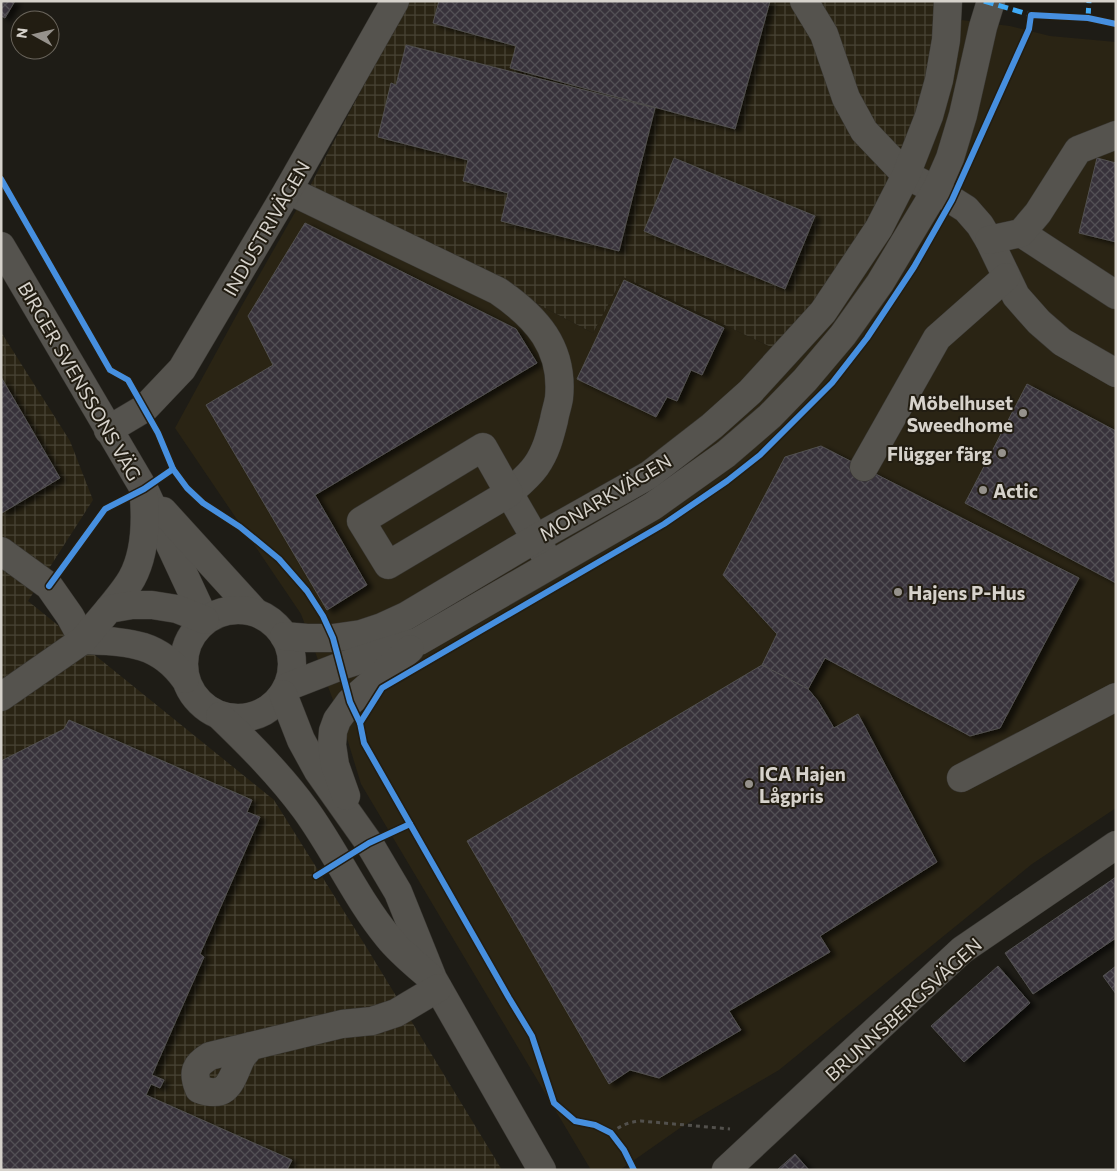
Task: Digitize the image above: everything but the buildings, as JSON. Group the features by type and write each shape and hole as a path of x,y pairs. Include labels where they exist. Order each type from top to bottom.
{"street":[{"name":"INDUSTRIVÄGEN","path":"108,430 144,408 182,369 288,190 395,1"},
{"path":"804,1 824,34 846,98 864,131 906,175 936,190 966,209 990,240 1016,296 1039,322 1062,342 1116,373"},
{"name":"MONARKVÄGEN","path":"284,636 333,638 361,634 406,616 649,475 712,426 750,392 823,312 879,228 906,175 929,116 939,80 946,40 948,1"},
{"name":"MONARKVÄGEN","path":"356,824 335,765 332,745 337,720 350,702 419,641 653,506 726,454 770,416 805,380 843,335 880,283 936,190 950,158 964,115 983,27 991,1"},
{"path":"990,240 1021,233 1038,213 1078,150 1116,135"},
{"path":"288,190 498,291 521,307 535,321 553,349 559,374 559,398 548,442 536,467 509,493 388,565 361,521 483,447 509,493 535,540 551,565"},
{"path":"1021,233 1115,290"},
{"name":"BIRGER SVENSSONS VÄG","path":"1,246 144,489 204,620"},
{"path":"864,467 937,338 1006,277"},
{"path":"1,697 83,640 132,578 141,554 144,530 144,489"},
{"name":"BIRGER SVENSSONS VÄG","path":"144,489 254,612"},
{"path":"1,551 49,586 70,616 83,640"},
{"path":"109,609 132,605 152,605 177,609 204,620"},
{"name":"BIRGER SVENSSONS VÄG","path":"436,984 388,937 305,809 278,775 220,716 198,702 185,679 183,666 188,640 204,620 228,610 242,609 266,617 284,636 290,648 292,661 291,674 285,690 301,740 318,771 356,824 398,892 436,984 542,1170"},
{"path":"83,640 114,641 155,651 176,667 185,679"},
{"name":"MONARKVÄGEN","path":"285,690 341,666 419,641"},
{"path":"220,716 232,718 256,715 276,703 285,690"},
{"path":"961,778 1116,697"},
{"name":"BRUNNSBERGSVÄGEN","path":"726,1170 962,950 1116,845"},
{"path":"251,1046 342,1024 372,1021 396,1013 436,984"}],"path":[{"path":"611,1133 624,1124 641,1121 767,1132"}],"shaded area":[{"path":"409,1 934,1 937,17 925,88 898,169 849,263 773,348 623,277 593,333 310,186"},
{"path":"937,17 1010,26 1050,36 1116,42 1116,808 1032,864 779,1070 680,1128 620,1170 591,1170 361,784 346,735 301,614 175,428 310,186 593,333 623,277 773,348"},
{"path":"1,332 70,441 93,500 28,601 274,800 502,1170 1,1170"}],"marked path":[{"path":"984,1 1031,15"},
{"path":"1088,18 1089,1"}],"cycle path":[{"path":"360,723 382,688 664,524 727,481 760,455 832,383 867,338 914,267 952,200 1029,29 1031,15 1088,18 1116,24"},
{"path":"1,179 110,370 128,380 158,433 173,469 187,488 203,503 240,527 279,559 307,591 323,616 333,638 350,702 360,723 364,743 532,1036 554,1103 575,1121 595,1125 611,1133 624,1150 634,1170"},
{"path":"49,586 105,509 144,489 173,469"},
{"path":"316,876 369,843 410,824"}],"place":[{"name":"Möbelhuset Sweedhome","path":"1023,413"},
{"name":"Flügger färg","path":"1002,453"},
{"name":"Actic","path":"983,490"},
{"name":"Hajens P-Hus","path":"898,592"},
{"name":"ICA Hajen Lågpris","path":"749,784"}]}
